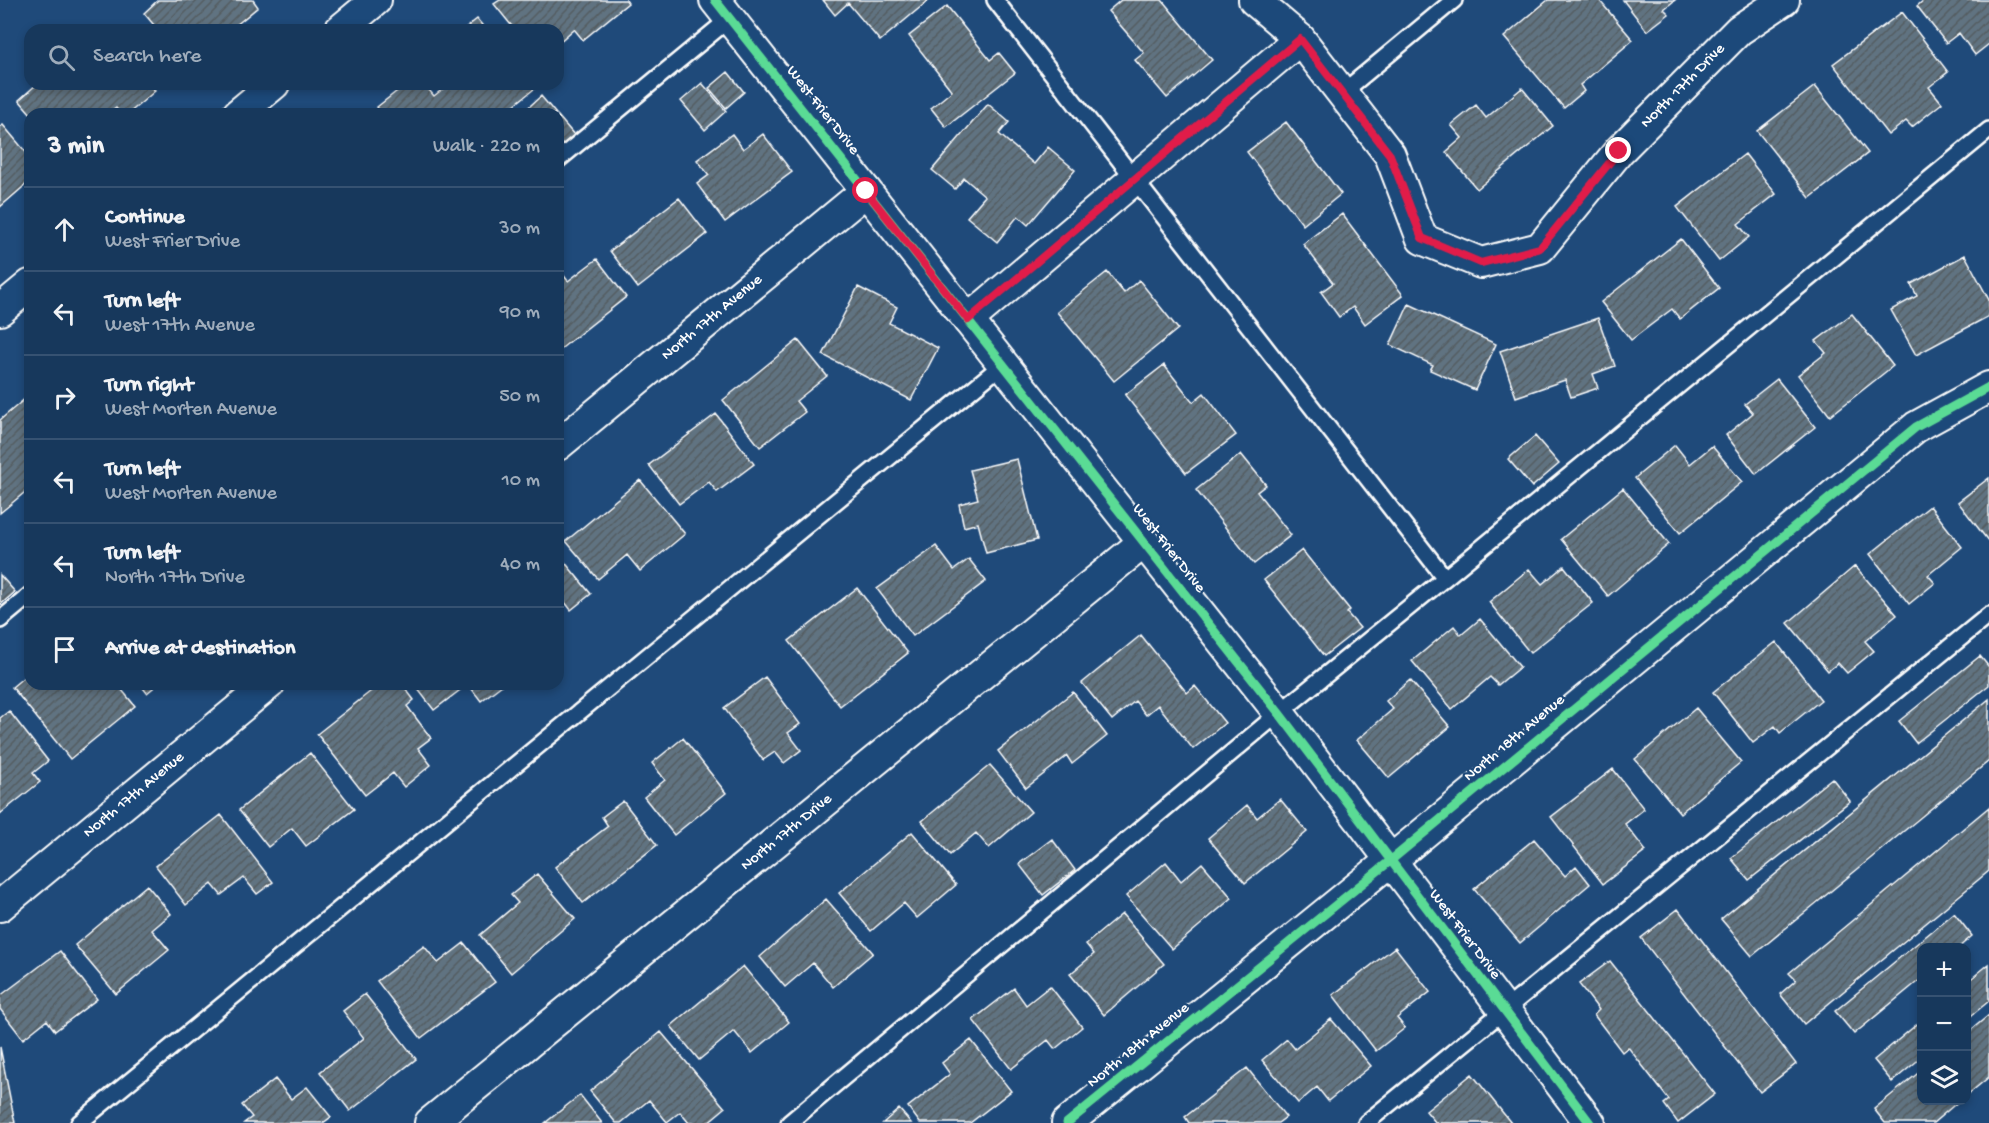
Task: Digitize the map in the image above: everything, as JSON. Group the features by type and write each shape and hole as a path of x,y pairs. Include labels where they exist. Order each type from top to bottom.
{"street":[{"path":"347,24 376,0"},
{"path":"1254,0 1300,39 1342,93"},
{"name":"North 17th Drive","path":"1342,93 1390,155 1422,238 1481,263 1540,248 1619,151 1739,30 1784,0"},
{"name":"West Frier Drive","path":"722,9 1279,713 1590,1123"},
{"path":"968,320 1300,39"},
{"path":"245,108 267,90"},
{"name":"North 17th Avenue","path":"564,440 866,191"},
{"path":"0,310 24,290"},
{"name":"North 18th Avenue","path":"1067,1123 1390,861 1916,427 1989,387"},
{"name":"North 17th Drive","path":"430,1123 1144,542"},
{"name":"North 17th Avenue","path":"0,906 262,690"}],"lane":[{"path":"995,0 1136,178 1445,578"},
{"path":"1342,93 1454,0"},
{"path":"564,154 722,9"},
{"path":"789,1123 1279,713 1989,130"},
{"path":"79,1123 1003,364"},
{"path":"0,620 24,600"},
{"path":"1366,1123 1989,615"}],"building":[{"path":"158,0 253,0 258,7 237,24 153,24 144,13"},
{"path":"500,0 626,0 628,3 583,40 574,29 564,38 564,24 510,24 494,4"},
{"path":"823,0 929,0 880,41 848,3 835,15"},
{"path":"1121,0 1162,0 1212,60 1167,98 1135,60 1144,53 1108,11"},
{"path":"1548,0 1599,0 1633,40 1580,85 1584,91 1564,108 1504,37"},
{"path":"1623,0 1675,0 1664,9 1669,14 1647,31"},
{"path":"1924,0 1989,0 1989,44 1975,55 1959,33 1946,43 1917,6"},
{"path":"947,6 990,60 999,53 1015,73 946,127 931,108 952,91 909,36"},
{"path":"1902,12 1948,72 1929,87 1942,103 1912,127 1906,121 1888,135 1833,64"},
{"path":"477,19 481,24 471,24"},
{"path":"728,72 744,92 726,108 709,88"},
{"path":"702,83 726,111 705,130 681,101"},
{"path":"1815,86 1868,153 1810,198 1757,131"},
{"path":"1522,88 1553,126 1477,189 1446,152 1462,138 1451,125 1476,105 1486,118"},
{"path":"30,90 155,91 135,108 26,108 19,100"},
{"path":"398,90 429,90 434,96 442,90 533,90 510,108 377,107"},
{"path":"541,96 551,108 528,108"},
{"path":"988,104 1009,122 999,134 1034,164 1048,147 1075,170 1028,225 1018,216 997,242 967,217 985,196 964,178 955,189 932,170"},
{"path":"1286,122 1341,194 1303,225 1247,152"},
{"path":"564,123 575,136 564,145"},
{"path":"3,125 24,150 24,186 0,207 0,127"},
{"path":"732,134 743,149 763,134 792,172 725,222 697,184 709,175 697,160"},
{"path":"1745,154 1776,194 1738,224 1749,237 1719,261 1677,207"},
{"path":"679,198 707,234 638,288 610,251"},
{"path":"1342,214 1403,295 1365,324 1353,307 1339,317 1321,292 1333,283 1303,244"},
{"path":"1681,239 1719,288 1680,319 1672,309 1631,340 1601,302"},
{"path":"1965,255 1989,300 1989,316 1916,355 1891,310 1917,296 1911,284"},
{"path":"597,259 626,297 564,346 564,276 568,281"},
{"path":"1107,272 1124,293 1139,280 1178,329 1114,381 1057,312"},
{"path":"858,287 897,307 889,323 938,348 911,400 823,355"},
{"path":"1409,304 1496,344 1475,390 1430,370 1433,365 1390,345"},
{"path":"1852,314 1893,366 1830,416 1798,375 1826,353 1816,341"},
{"path":"1598,318 1615,366 1593,374 1598,388 1571,397 1565,380 1516,397 1500,351"},
{"path":"798,340 827,376 796,401 805,412 760,447 723,400"},
{"path":"1164,365 1193,402 1204,393 1236,435 1186,473 1125,395"},
{"path":"1777,379 1815,427 1756,474 1726,435 1753,413 1745,404"},
{"path":"24,400 24,493 0,513 0,420"},
{"path":"716,414 754,464 717,492 709,482 679,504 649,465"},
{"path":"1535,436 1559,464 1532,487 1508,459"},
{"path":"1675,445 1690,464 1712,446 1742,482 1680,533 1635,478"},
{"path":"1241,454 1266,485 1257,492 1291,535 1254,564 1196,490"},
{"path":"1017,459 1037,540 986,553 978,523 964,527 959,504 978,499 970,470"},
{"path":"1989,478 1989,542 1958,502"},
{"path":"640,480 685,534 640,571 627,555 598,579 566,541"},
{"path":"1623,488 1669,544 1608,596 1561,539"},
{"path":"1930,506 1962,547 1928,575 1935,583 1909,604 1870,554"},
{"path":"936,546 954,570 969,559 986,581 913,636 877,589"},
{"path":"1302,550 1350,610 1347,613 1360,628 1324,656 1264,580"},
{"path":"564,561 591,594 571,610 564,601"},
{"path":"1564,566 1593,603 1530,653 1489,602 1529,569 1542,584"},
{"path":"1855,566 1897,615 1865,641 1874,651 1847,673 1838,663 1828,671 1788,623"},
{"path":"0,575 15,592 0,605"},
{"path":"857,588 908,653 840,706 789,641"},
{"path":"1480,619 1520,667 1498,685 1490,677 1452,709 1412,661 1454,626 1461,635"},
{"path":"1141,635 1187,693 1195,686 1225,723 1193,749 1158,705 1146,715 1135,701 1112,720 1082,683"},
{"path":"1776,642 1821,700 1780,733 1775,726 1753,743 1713,692"},
{"path":"1980,656 1989,667 1989,685 1916,743 1899,721"},
{"path":"24,677 24,690 122,690 135,706 70,759 12,687"},
{"path":"765,677 800,724 788,733 801,750 784,763 775,752 763,760 724,708"},
{"path":"1410,680 1450,727 1389,778 1357,740 1393,709 1386,701"},
{"path":"372,690 406,690 414,700 407,706 431,738 418,748 431,765 404,787 393,773 365,795 317,734"},
{"path":"419,690 460,690 434,710"},
{"path":"473,690 495,690 481,701"},
{"path":"1073,692 1107,736 1072,764 1067,756 1026,788 998,751"},
{"path":"1989,699 1989,761 1752,956 1721,919"},
{"path":"1696,708 1741,762 1680,813 1635,759"},
{"path":"9,711 48,761 33,773 40,782 0,814 0,718"},
{"path":"683,738 726,793 674,835 644,797 665,780 652,763"},
{"path":"310,753 354,809 306,846 292,828 268,847 239,810"},
{"path":"990,765 1031,812 989,848 976,833 950,855 922,821"},
{"path":"1613,769 1644,809 1625,824 1646,851 1603,884 1551,817"},
{"path":"1832,778 1850,801 1749,880 1731,858"},
{"path":"1280,799 1307,832 1245,883 1208,838 1247,805 1257,818"},
{"path":"623,801 657,845 583,903 555,867 608,826 602,817"},
{"path":"1989,807 1989,871 1804,1024 1780,994 1796,980 1789,973"},
{"path":"221,815 273,882 257,894 244,878 221,895 212,884 186,905 156,866"},
{"path":"912,832 956,885 917,918 904,903 871,931 839,893"},
{"path":"1052,839 1075,870 1043,895 1019,864"},
{"path":"1534,839 1565,876 1576,866 1590,884 1520,943 1474,889"},
{"path":"1166,862 1181,881 1202,863 1232,898 1172,949 1126,896"},
{"path":"537,874 575,919 511,973 480,935 518,903 511,895"},
{"path":"147,885 171,914 152,930 169,950 116,994 75,945"},
{"path":"826,899 873,953 833,987 813,963 785,987 760,957"},
{"path":"1678,909 1796,1064 1760,1092 1641,938"},
{"path":"1954,913 1972,936 1964,943 1918,943"},
{"path":"1122,914 1164,964 1104,1015 1070,974 1094,954 1086,944"},
{"path":"464,943 495,982 421,1038 377,981 424,946 438,963"},
{"path":"1917,943 1917,982 1854,1034 1835,1011"},
{"path":"1395,947 1430,992 1397,1018 1405,1028 1376,1051 1333,995"},
{"path":"60,951 97,999 55,1031 47,1020 23,1039 0,1009 0,996"},
{"path":"1610,961 1715,1094 1678,1123 1664,1104 1669,1100 1628,1047 1622,1052 1594,1015 1599,1010 1579,984"},
{"path":"1989,964 1989,1001 1971,1016 1971,997 1971,979"},
{"path":"743,966 789,1022 752,1053 734,1031 699,1060 671,1026"},
{"path":"1050,986 1082,1027 1055,1049 1048,1040 1011,1069 973,1020 1014,988 1026,1005"},
{"path":"365,994 416,1059 350,1111 320,1072 364,1038 343,1011"},
{"path":"1989,1015 1989,1077 1971,1092 1971,1051 1971,1030"},
{"path":"1331,1019 1371,1066 1328,1101 1317,1087 1298,1103 1262,1060 1287,1039 1295,1049"},
{"path":"1917,1024 1917,1061 1892,1082 1874,1060"},
{"path":"661,1032 725,1108 707,1123 689,1123 680,1112 667,1122 649,1100 621,1123 616,1123 590,1091"},
{"path":"971,1040 1011,1091 970,1123 920,1123 908,1107 950,1074 942,1063"},
{"path":"0,1047 15,1123 0,1123"},
{"path":"1247,1068 1286,1117 1278,1123 1189,1123 1185,1117"},
{"path":"1472,1074 1511,1123 1436,1123 1426,1111"},
{"path":"1917,1074 1917,1105 1954,1105 1933,1123 1885,1123 1874,1109"},
{"path":"275,1079 291,1099 307,1087 331,1117 323,1123 244,1123 252,1117 242,1105"},
{"path":"580,1095 602,1123 545,1123"},
{"path":"899,1109 911,1123 883,1123"}],"cycle path":[{"path":"715,0 1279,713 1590,1123"},
{"path":"1067,1123 1390,861 1916,427 1989,387"}],"route":[{"path":"866,191 968,320 1300,39 1390,155 1422,238 1481,263 1540,248 1619,151"}]}
